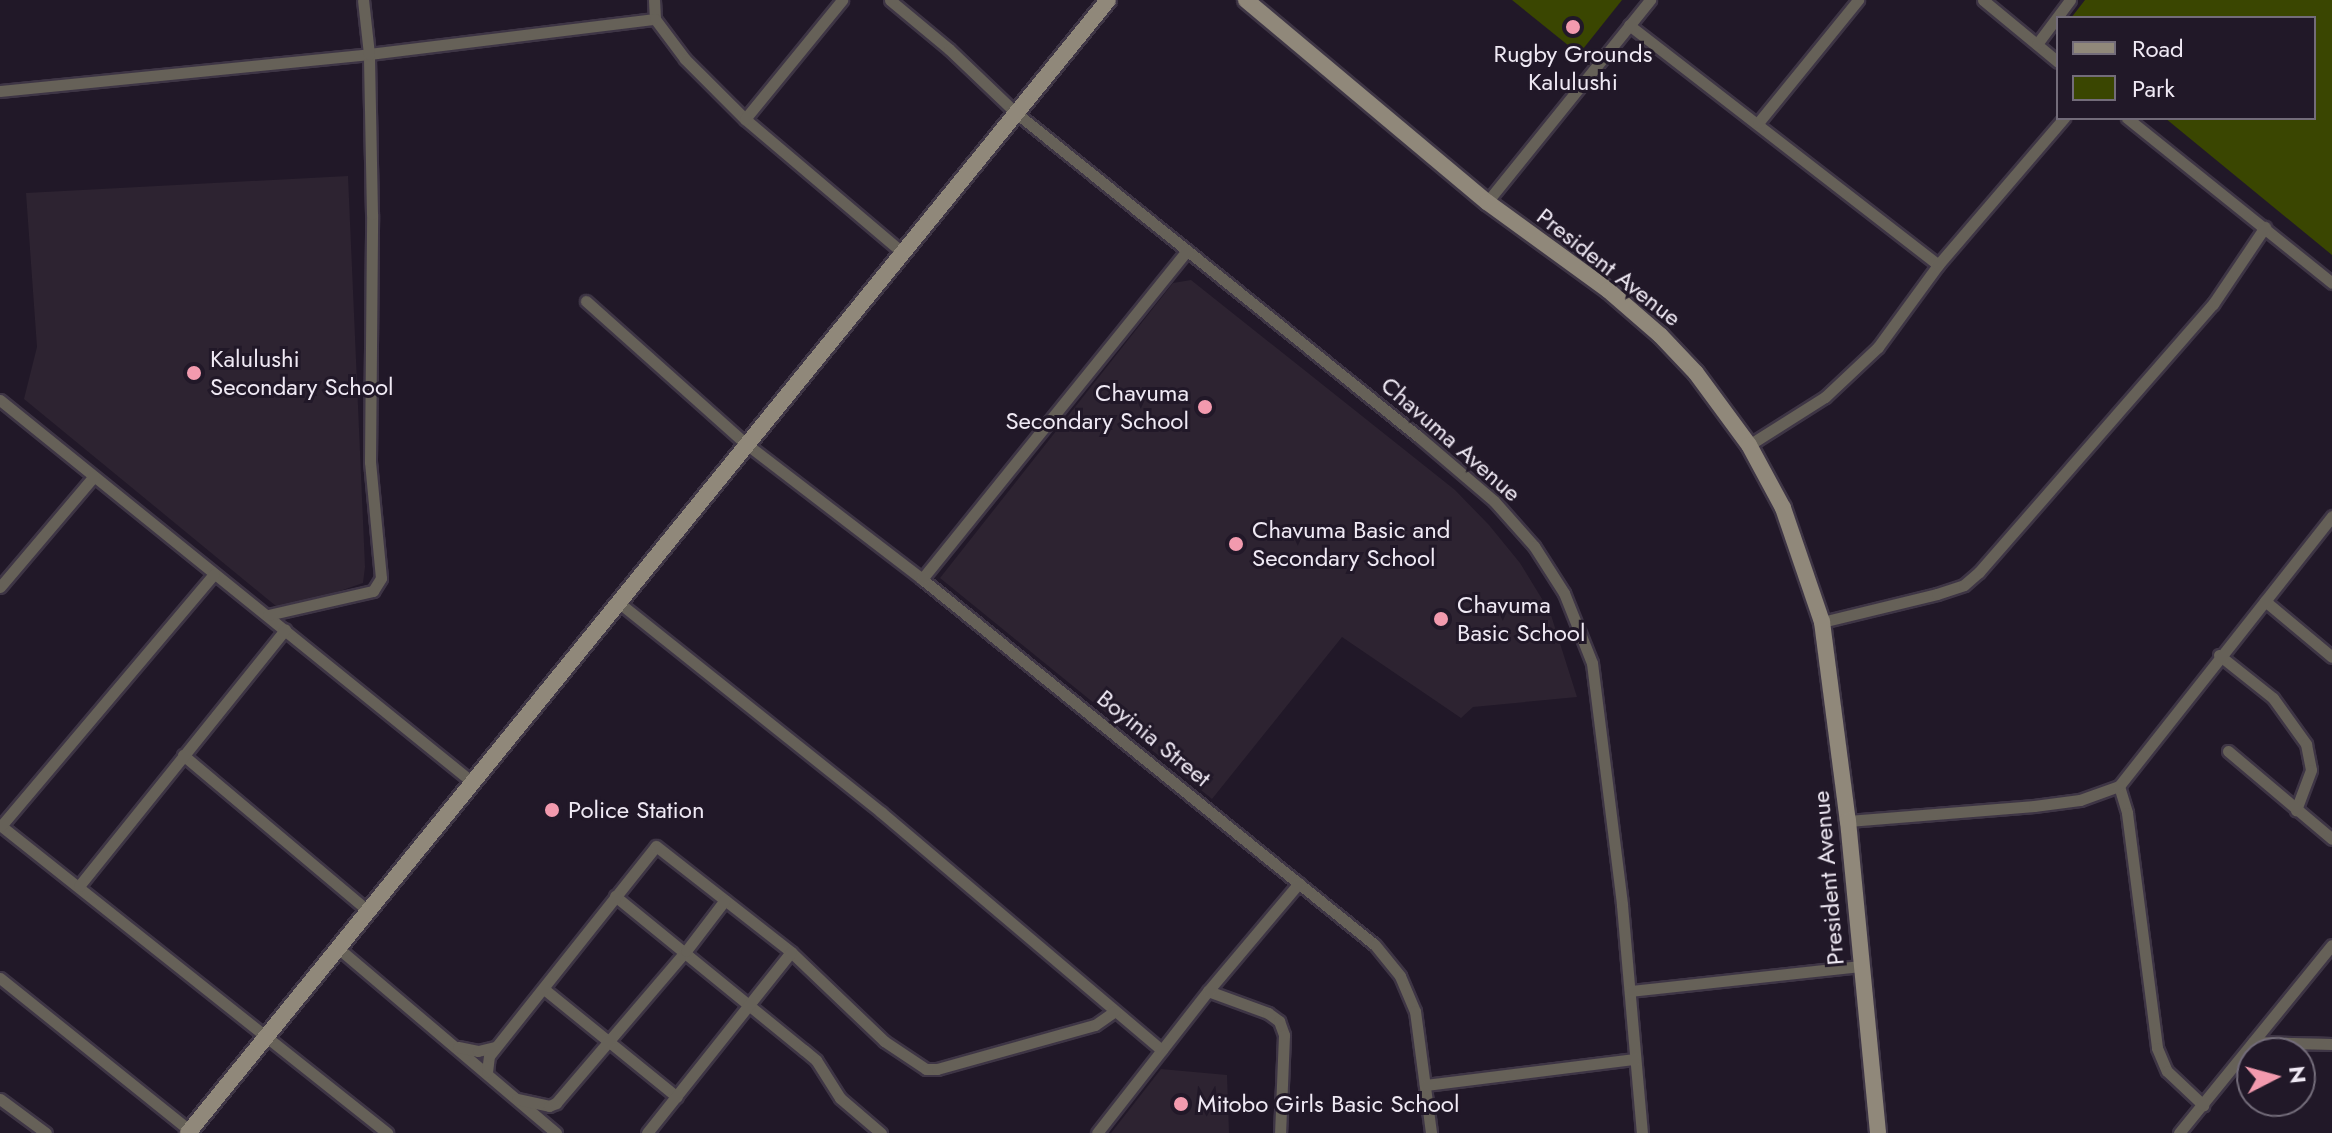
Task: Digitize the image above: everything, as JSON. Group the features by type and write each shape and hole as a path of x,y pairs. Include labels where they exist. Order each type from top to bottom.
{"street":[{"path":"268,615 373,591 381,578 370,462 369,54 363,0"},
{"path":"654,0 655,19 685,59 745,119 902,252"},
{"path":"745,119 842,0"},
{"name":"Chavuma Avenue","path":"890,0 949,49 1015,112 1494,501 1534,546 1564,593 1592,663 1630,991 1633,1059 1642,1133"},
{"path":"0,978 189,1132 745,443 1108,0"},
{"name":"President Avenue","path":"1246,0 1487,202 1608,290 1660,335 1696,373 1749,445 1783,508 1822,622 1848,821 1878,1133"},
{"path":"1487,202 1650,0"},
{"path":"1758,123 1858,0"},
{"path":"1983,0 2056,60"},
{"path":"0,91 369,54 655,19"},
{"path":"2037,44 2056,19"},
{"path":"1629,25 1938,265"},
{"path":"1749,445 1846,380 1878,347 1938,265 2062,120"},
{"path":"2130,120 2332,283"},
{"path":"1822,622 1937,594 1964,585 1979,572 2213,304 2265,227"},
{"path":"922,579 1187,251"},
{"name":"Boyinia Street","path":"586,301 745,443 922,579 1375,945 1400,976 1415,1011 1431,1133"},
{"path":"0,400 472,782"},
{"path":"0,587 94,476"},
{"path":"1848,821 2034,806 2080,800 2119,786 2219,655 2332,516"},
{"path":"214,574 0,825 387,1133"},
{"path":"2265,601 2332,657"},
{"path":"618,602 881,812 1162,1050"},
{"path":"79,886 285,630"},
{"path":"2219,655 2273,698 2306,744 2311,770 2296,810"},
{"path":"2228,751 2332,839"},
{"path":"183,755 368,911"},
{"path":"2119,786 2127,813 2157,1048 2167,1071 2203,1105"},
{"path":"487,1072 489,1056 656,846 791,952 884,1041 926,1069 937,1069 1085,1029 1115,1011"},
{"path":"1097,1133 1208,991 1299,883"},
{"path":"615,896 816,1060 840,1098 881,1133"},
{"path":"517,1099 553,1105 686,951 725,900"},
{"path":"2257,1037 2332,945"},
{"path":"338,948 556,1133"},
{"path":"647,1133 791,952"},
{"path":"1630,991 1860,966"},
{"path":"544,989 677,1097"},
{"path":"1208,991 1268,1013 1279,1021 1284,1035 1280,1133"},
{"path":"454,1046 478,1051 496,1047"},
{"path":"1425,1085 1633,1059"},
{"path":"2179,1133 2236,1063"},
{"path":"0,1099 46,1133"}],"shaded area":[{"name":"Kalulushi Secondary School","path":"348,176 365,567 363,583 282,611 24,399 37,347 26,193"},
{"name":"Chavuma Basic and Secondary School","path":"1191,280 1455,490 1489,525 1520,563 1550,612 1577,697 1473,707 1461,718 1342,637 1212,799 940,578 1173,283"},
{"name":"Mitobo Girls Basic School","path":"1161,1069 1227,1075 1229,1133 1111,1133"}],"green space":[{"name":"Rugby Grounds Kalulushi","path":"1512,0 1622,0 1579,54"},
{"path":"2085,0 2332,0 2332,255 2167,120 2316,120 2316,16 2073,16"}],"place":[{"name":"Rugby Grounds Kalulushi","path":"1573,27"},
{"name":"Kalulushi Secondary School","path":"194,373"},
{"name":"Chavuma Secondary School","path":"1205,407"},
{"name":"Chavuma Basic and Secondary School","path":"1236,544"},
{"name":"Chavuma Basic School","path":"1441,619"},
{"name":"Police Station","path":"552,810"},
{"name":"Mitobo Girls Basic School","path":"1181,1104"}]}
